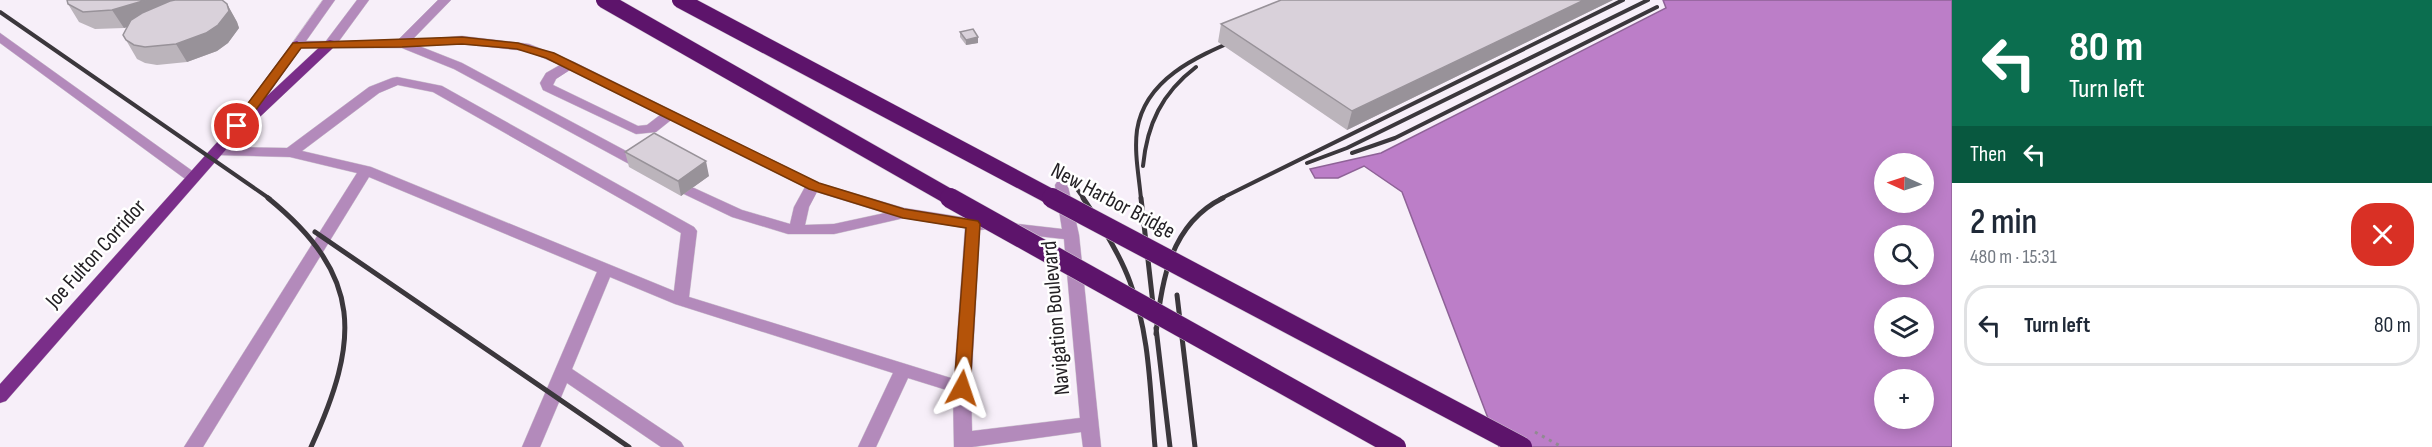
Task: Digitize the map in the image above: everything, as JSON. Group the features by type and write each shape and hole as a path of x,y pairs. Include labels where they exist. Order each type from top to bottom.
{"highway":[{"path":"604,0 1396,447"},
{"name":"New Harbor Bridge","path":"680,0 1522,447"}],"main road":[{"name":"Joe Fulton Corridor","path":"221,146 330,44"},
{"name":"Joe Fulton Corridor","path":"0,396 221,146 297,45"}],"street":[{"path":"297,45 329,0"},
{"path":"330,44 363,0"},
{"path":"402,44 445,0"},
{"path":"0,37 193,178"},
{"path":"297,45 402,44 462,40 529,48 570,65 814,186 903,213 1071,236"},
{"path":"402,44 458,66 636,162"},
{"path":"570,65 551,76 546,83 548,87 636,130 651,129 669,115"},
{"path":"290,153 374,90 397,81 437,89 689,231 681,300"},
{"path":"221,146 290,153 366,170 681,300 962,388"},
{"path":"193,447 366,170"},
{"name":"Navigation Boulevard","path":"1062,185 1071,236 1092,447"},
{"path":"798,230 797,224 809,192 814,186"},
{"path":"688,191 730,212 756,221 798,230 824,230 903,213"},
{"path":"973,224 962,388 963,444 1089,424"},
{"path":"531,447 606,269"},
{"path":"867,447 903,369"},
{"path":"562,371 675,447"}],"shaded area":[{"path":"1663,0 1952,0 1952,447 1499,447 1402,192 1364,166 1338,178 1315,178 1310,169 1381,153 1666,8"}],"building":[{"path":"67,0 146,0 112,10 83,12 68,4"},
{"path":"175,0 222,0 227,4 229,11 218,25 206,33 176,44 145,47 134,45 126,40 123,35 131,20 142,13"},
{"path":"1281,0 1584,0 1352,111 1221,24"},
{"path":"973,29 978,37 966,40 960,32"},
{"path":"654,133 706,161 678,181 625,152"}],"railway":[{"path":"1220,199 1623,0"},
{"path":"1307,163 1347,148 1648,0"},
{"path":"1352,153 1395,138 1657,7"},
{"path":"0,12 270,199"},
{"path":"1141,199 1136,139 1142,112 1150,97 1161,84 1190,62 1238,39"},
{"path":"1143,166 1148,136 1158,110 1174,88 1196,67"},
{"path":"1070,179 1084,199"},
{"path":"268,198 299,227 322,255 337,283 344,312 344,342 338,374 327,409 311,447"},
{"path":"1083,198 1115,249 1137,302 1148,363 1155,447"},
{"path":"1141,198 1153,304"},
{"path":"1156,331 1161,294 1171,256 1191,223 1205,209 1223,198"},
{"path":"315,232 629,447"},
{"path":"1177,295 1195,447"},
{"path":"1156,331 1170,447"}],"route":[{"path":"237,126 297,45 402,44 462,40 518,46 550,55 814,186 903,213 973,224 973,251 962,388"}]}
